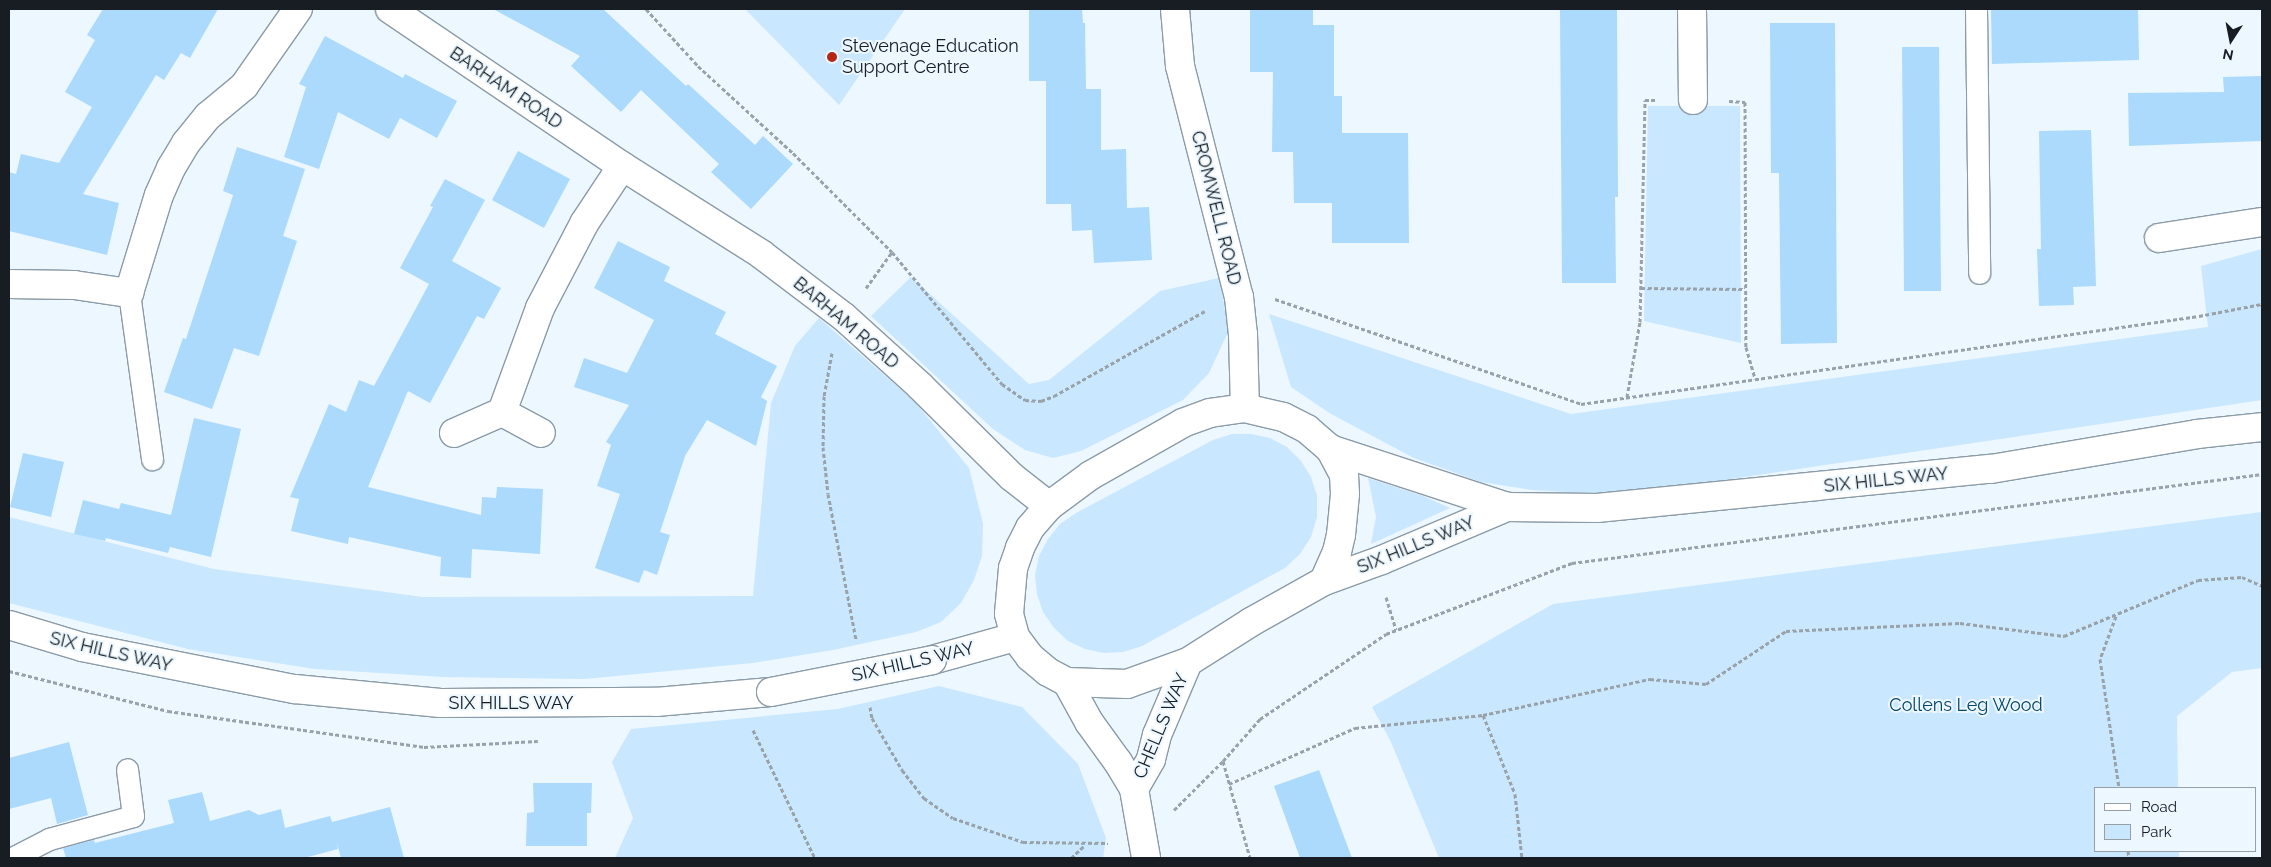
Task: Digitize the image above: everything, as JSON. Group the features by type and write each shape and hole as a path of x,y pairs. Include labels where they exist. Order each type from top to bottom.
{"street":[{"path":"9,284 74,285 128,293 159,195 171,168 186,143 208,116 244,86 298,9"},
{"name":"BARHAM ROAD","path":"390,9 622,166 761,254 844,317 920,386 1012,477 1049,506"},
{"name":"CROMWELL ROAD","path":"1175,9 1180,66 1239,297 1243,334 1245,408"},
{"path":"1692,9 1693,100"},
{"path":"454,433 502,412 540,308 585,222 622,166"},
{"path":"2159,238 2262,222"},
{"path":"1067,682 1042,667 1030,656 1015,637 1009,614 1013,568 1030,528 1049,506 1091,475 1183,423 1210,413 1245,408 1283,417 1307,429 1330,449 1344,475 1345,494 1341,535 1337,552 1324,581"},
{"path":"502,412 541,433"},
{"name":"SIX HILLS WAY","path":"1330,449 1507,507 1597,508 1991,469 2197,434 2262,427"},
{"name":"SIX HILLS WAY","path":"1067,682 1128,684 1188,662 1251,622 1324,581 1382,560 1507,507"},
{"name":"SIX HILLS WAY","path":"9,625 82,647 295,689 440,703 656,702 771,692 932,660 1015,637"},
{"name":"CHELLS WAY","path":"1134,789 1151,759 1158,735 1188,662"},
{"name":"CHELLS WAY","path":"1067,682 1089,722 1118,762 1134,789 1144,850"}],"lane":[{"path":"1976,9 1979,273"},
{"path":"128,293 152,459"},
{"path":"12,858 49,839 133,816 128,769"}],"path":[{"path":"646,9 698,66 793,152 892,252 1002,384 1025,400 1041,401 1054,396 1214,306 1239,297 1262,294 1581,404 2199,316 2262,304"},
{"path":"1627,397 1640,322 1644,100 1745,102 1746,347 1755,379"},
{"path":"854,630 828,494 823,447 824,396 830,358 844,317 892,252"},
{"path":"1641,288 1746,289"},
{"path":"872,718 902,770 924,798 953,818 1023,842 1085,844 1144,850 1260,719 1386,634 1572,563 2262,474"},
{"path":"1229,784 1356,728 1483,715 1650,678 1706,684 1786,631 1960,623 2064,636 2198,580 2242,577 2262,586"},
{"path":"2116,615 2100,659 2119,787"},
{"path":"1483,715 1515,794 1522,858"},
{"path":"1223,761 1250,858"},
{"path":"1070,858 1085,844"}],"green space":[{"name":"Stevenage Education Support Centre","path":"745,9 905,9 839,105"},
{"path":"1648,106 1740,106 1741,343 1644,321"},
{"path":"2262,249 2262,400 1623,495 1532,490 1481,482 1414,458 1331,414 1291,387 1269,314 1571,414 2208,327 2201,266"},
{"path":"911,277 1029,384 1049,380 1160,291 1219,278 1229,330 1209,373 1183,400 1081,451 1053,458 1025,450 993,429 871,316"},
{"path":"819,318 915,402 969,468 983,524 982,556 974,580 961,603 941,622 916,632 833,650 753,663 585,679 444,677 315,669 188,649 9,603 9,517 214,569 423,597 753,596 771,403 795,346"},
{"path":"1232,434 1251,434 1270,438 1287,447 1301,461 1311,477 1317,496 1317,517 1311,537 1300,554 1285,568 1142,646 1123,652 1104,653 1085,649 1068,641 1054,628 1043,612 1037,594 1035,575 1039,556 1048,539 1060,524 1076,513 1213,440"},
{"path":"1368,478 1423,496 1450,508 1371,544 1376,517"},
{"name":"Collens Leg Wood","path":"2262,512 2262,668 2232,672 2177,716 2178,787 2094,787 2094,852 2179,852 2179,858 1439,858 1391,742 1372,707 1553,604"},
{"path":"939,686 1022,707 1078,764 1106,838 1103,858 615,858 633,818 612,762 631,729 838,709"}],"building":[{"path":"103,9 218,9 190,58 181,53 164,80 156,75 83,194 119,203 107,255 9,231 9,172 16,174 21,154 59,163 92,107 65,92 95,40 87,35"},
{"path":"493,9 603,9 686,86 688,84 755,145 763,136 793,164 751,209 711,172 719,164 641,90 621,112 571,66 580,56"},
{"path":"1029,9 1082,9 1083,23 1085,23 1086,89 1101,89 1101,150 1126,149 1127,208 1149,207 1152,260 1094,263 1092,230 1072,231 1071,204 1046,204 1046,81 1029,81"},
{"path":"1250,9 1313,9 1313,25 1334,25 1334,96 1342,96 1342,133 1408,133 1409,243 1332,243 1332,203 1294,203 1293,152 1272,152 1273,72 1250,72"},
{"path":"1560,9 1617,9 1618,197 1615,197 1616,283 1562,283"},
{"path":"1991,9 2138,9 2139,60 1992,64"},
{"path":"1770,23 1835,23 1837,343 1781,344 1779,173 1771,173"},
{"path":"325,36 403,78 405,74 457,101 437,138 400,118 389,139 338,112 319,169 284,157 306,87 299,84"},
{"path":"1902,47 1939,47 1941,291 1904,291"},
{"path":"2262,76 2262,141 2129,146 2128,93 2224,92 2223,77"},
{"path":"2091,130 2096,286 2073,287 2074,305 2039,306 2037,249 2041,249 2039,131"},
{"path":"237,147 305,169 283,236 297,241 259,356 234,348 212,409 164,392 183,338 186,339 233,195 223,191"},
{"path":"518,151 570,179 544,228 492,200"},
{"path":"445,179 485,200 452,261 501,288 484,319 477,316 430,403 408,391 368,487 481,515 482,497 496,498 497,487 543,489 540,554 472,549 471,578 440,576 441,557 349,537 348,544 291,531 299,499 290,497 329,404 346,412 359,380 374,386 429,284 400,268 433,207 430,206"},
{"path":"618,241 670,267 664,281 726,312 715,334 777,366 761,397 767,401 756,446 707,420 685,456 660,532 670,535 657,575 644,570 639,583 595,568 620,494 597,486 611,445 606,442 629,405 574,387 584,358 627,373 654,320 594,288"},
{"path":"194,418 241,429 211,557 170,547 168,553 106,538 105,541 74,534 83,500 119,509 121,503 171,515"},
{"path":"23,453 64,462 51,517 10,507"},
{"path":"69,742 88,815 57,824 51,798 9,809 9,758"},
{"path":"1319,770 1352,858 1300,858 1274,786"},
{"path":"533,783 592,783 591,813 587,813 587,846 526,846 527,813 534,812"},
{"path":"202,792 210,821 249,810 259,815 281,809 285,828 330,816 332,822 390,807 404,858 341,858 337,843 338,849 304,858 66,858 63,848 94,840 95,843 174,823 168,800"}],"place":[{"name":"Stevenage Education Support Centre","path":"832,57"}]}
